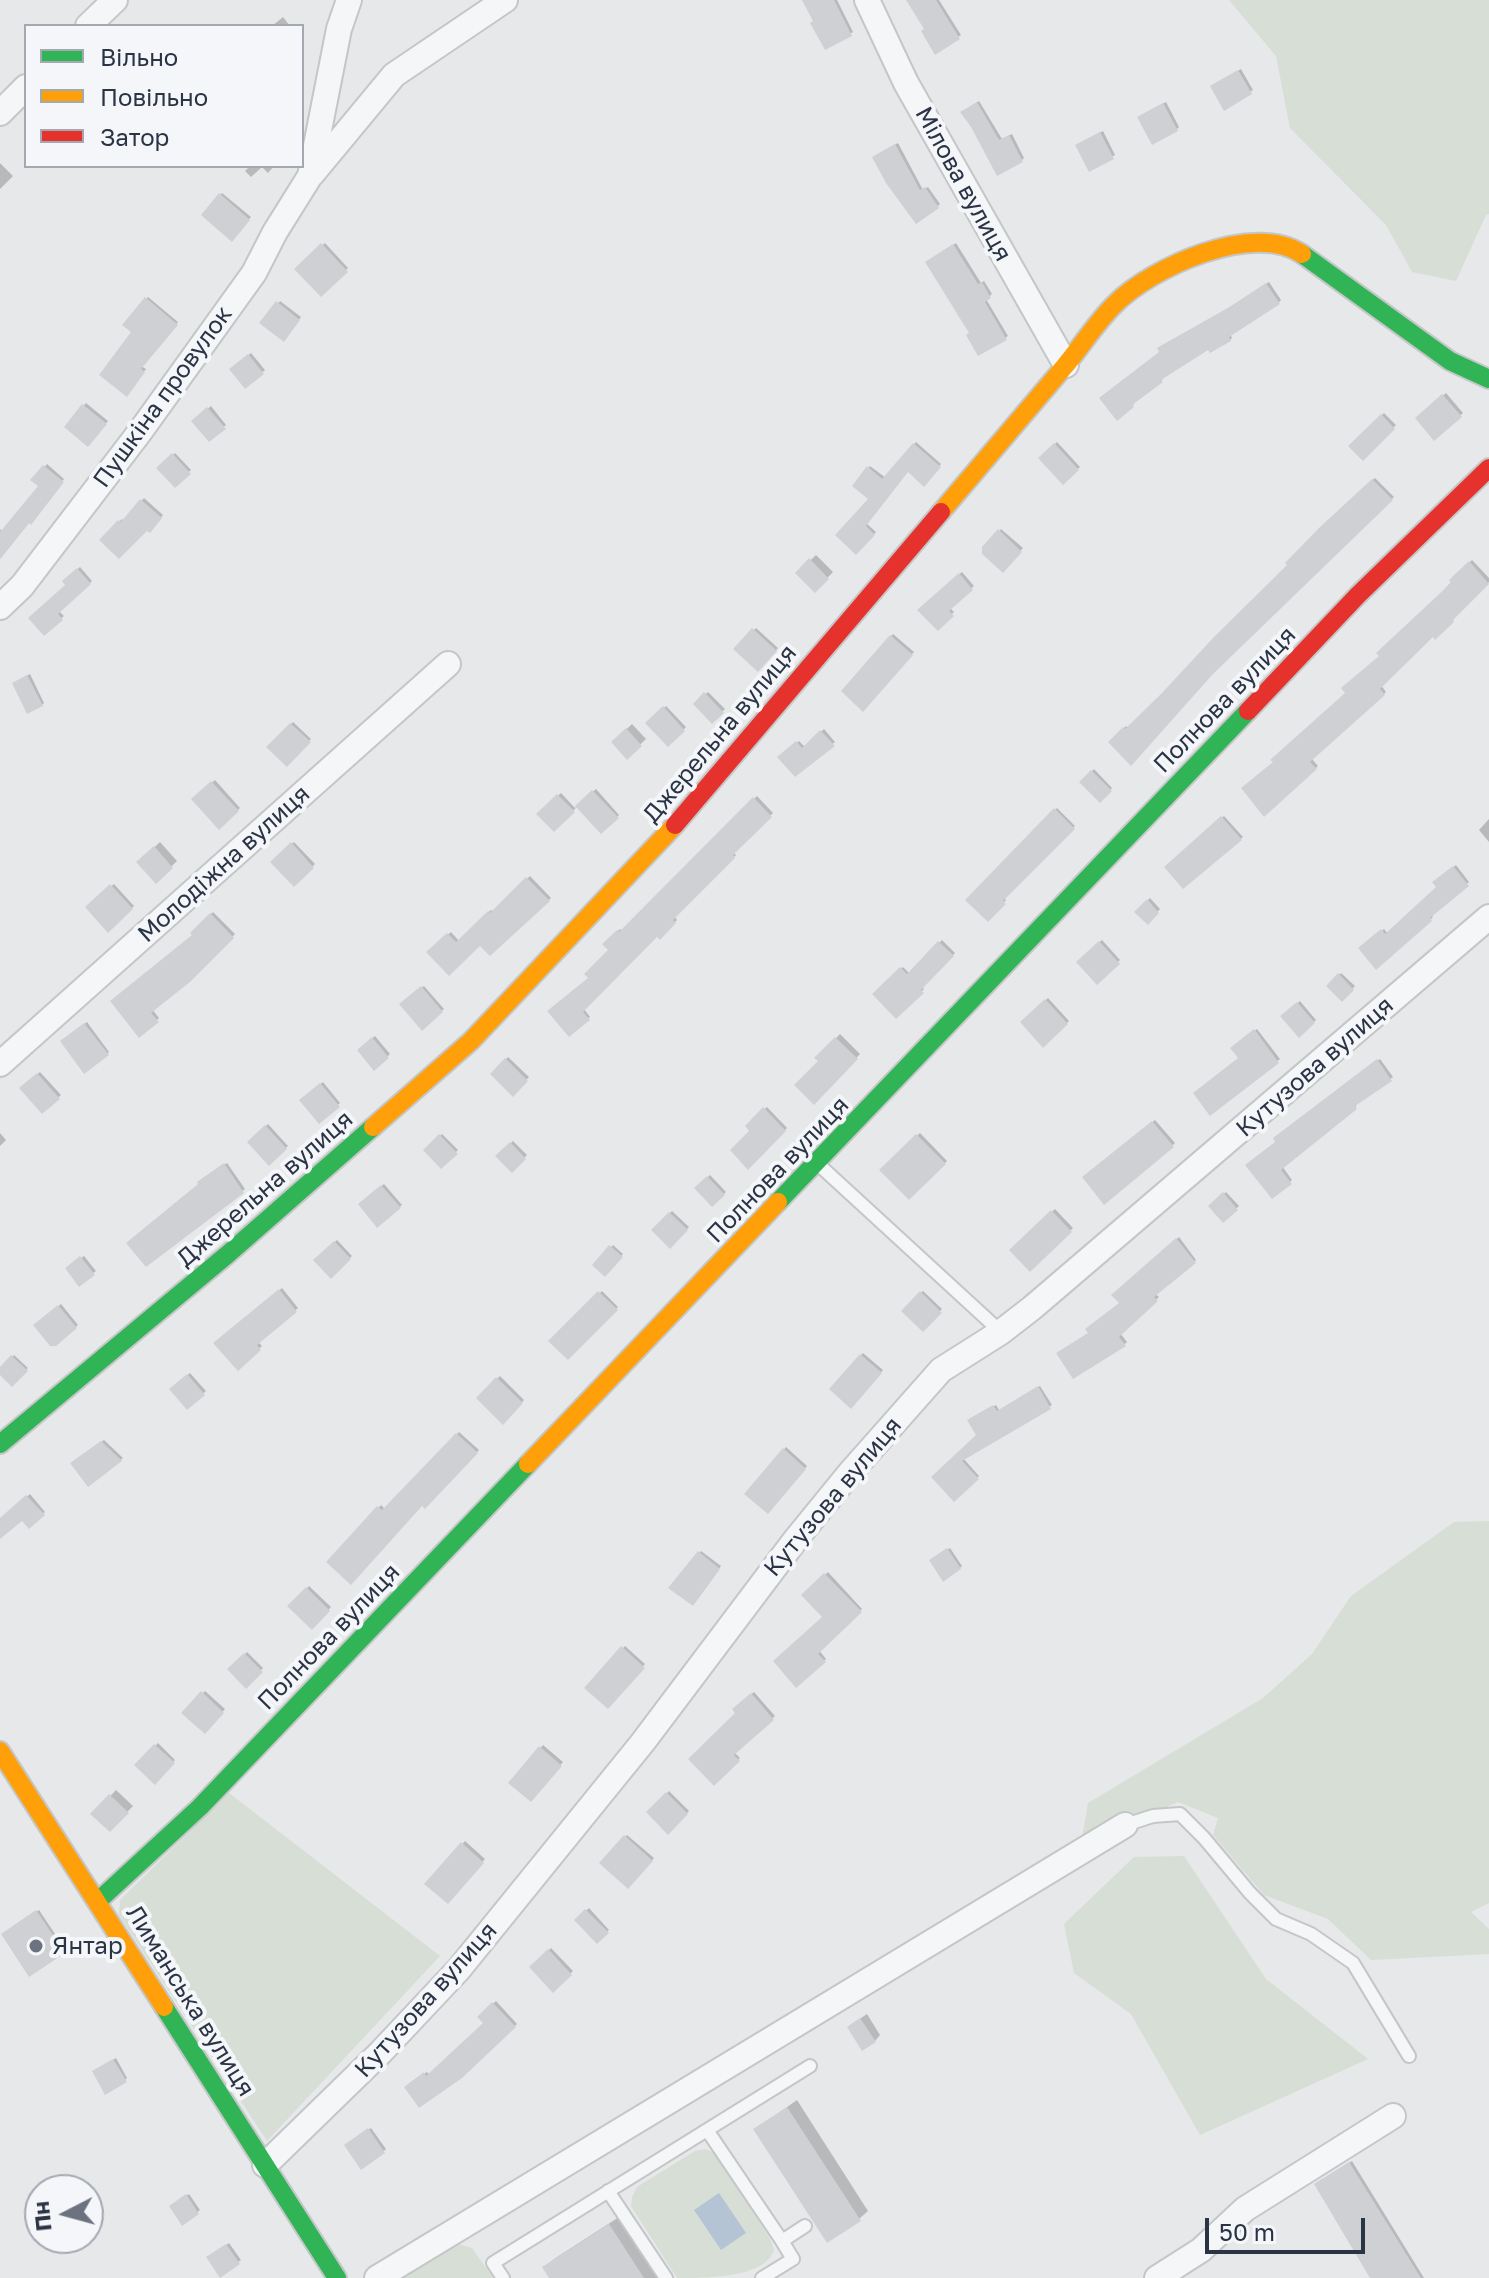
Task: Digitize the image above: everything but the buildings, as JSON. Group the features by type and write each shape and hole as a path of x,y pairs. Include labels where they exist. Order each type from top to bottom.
{"street":[{"path":"90,24 115,0"},
{"name":"Пушкіна провулок","path":"310,176 339,29 349,0"},
{"name":"Пушкіна провулок","path":"0,607 22,586 139,433 254,273 310,176 394,75 505,0"},
{"name":"Мілова вулиця","path":"867,0 906,83 1066,365"},
{"path":"0,113 24,89"},
{"name":"Джерельна вулиця","path":"0,1444 228,1254 471,1041 665,836 1114,305 1150,276 1195,255 1240,244 1289,245 1450,361 1489,379"},
{"name":"Полнова вулиця","path":"98,1901 200,1807 1358,595 1489,468"},
{"name":"Молодіжна вулиця","path":"0,1064 448,664"},
{"name":"Кутузова вулиця","path":"265,2165 380,2053 459,1969 643,1742 758,1587 869,1451 941,1370 1001,1332 1489,917"},
{"name":"Лиманська вулиця","path":"0,1751 337,2278"},
{"path":"377,2278 1125,1825"},
{"path":"1157,2278 1201,2250 1245,2209 1393,2116"}],"lane":[{"path":"818,1163 1001,1332"},
{"path":"1125,1825 1153,1816 1180,1814 1276,1919 1311,1934 1353,1963 1409,2056"},
{"path":"503,2278 493,2263 810,2066"},
{"path":"707,2130 793,2259 762,2278"},
{"path":"608,2191 666,2278"},
{"path":"782,2241 805,2226"}],"shaded area":[{"path":"1229,0 1489,0 1489,214 1456,281 1412,272 1386,225 1290,128 1276,56"},
{"path":"1489,1521 1489,1903 1471,1912 1489,1929 1489,1954 1371,1960 1328,1919 1264,1895 1213,1835 1218,1818 1178,1802 1081,1844 1088,1803 1263,1698 1312,1654 1351,1596 1454,1522"},
{"path":"229,1793 440,1956 267,2141 119,1915 120,1900"},
{"path":"1184,1856 1266,1979 1368,2059 1200,2135 1131,2014 1074,1973 1064,1924 1134,1857"},
{"path":"705,2149 715,2153 774,2250 759,2266 747,2271 719,2277 677,2278 631,2206 632,2197 637,2187 695,2151"},
{"path":"455,2243 472,2248 493,2278 396,2278"}],"water":[{"path":"719,2193 746,2233 721,2250 694,2210"}],"traffic: fast":[{"path":"1302,254 1450,361 1489,379"},
{"path":"778,1202 1248,711"},
{"path":"0,1444 228,1254 373,1127"},
{"path":"98,1901 200,1807 528,1464"},
{"path":"164,2007 337,2278"}],"traffic: slow":[{"path":"941,512 1101,320 1131,291 1177,263 1231,246 1258,243 1282,245 1302,254"},
{"path":"373,1127 471,1041 675,825"},
{"path":"528,1464 778,1202"},
{"path":"0,1751 164,2007"}],"traffic: jam":[{"path":"1248,711 1358,595 1489,468"},
{"path":"675,825 941,512"}],"place":[{"name":"Янтар","path":"36,1946"}]}
